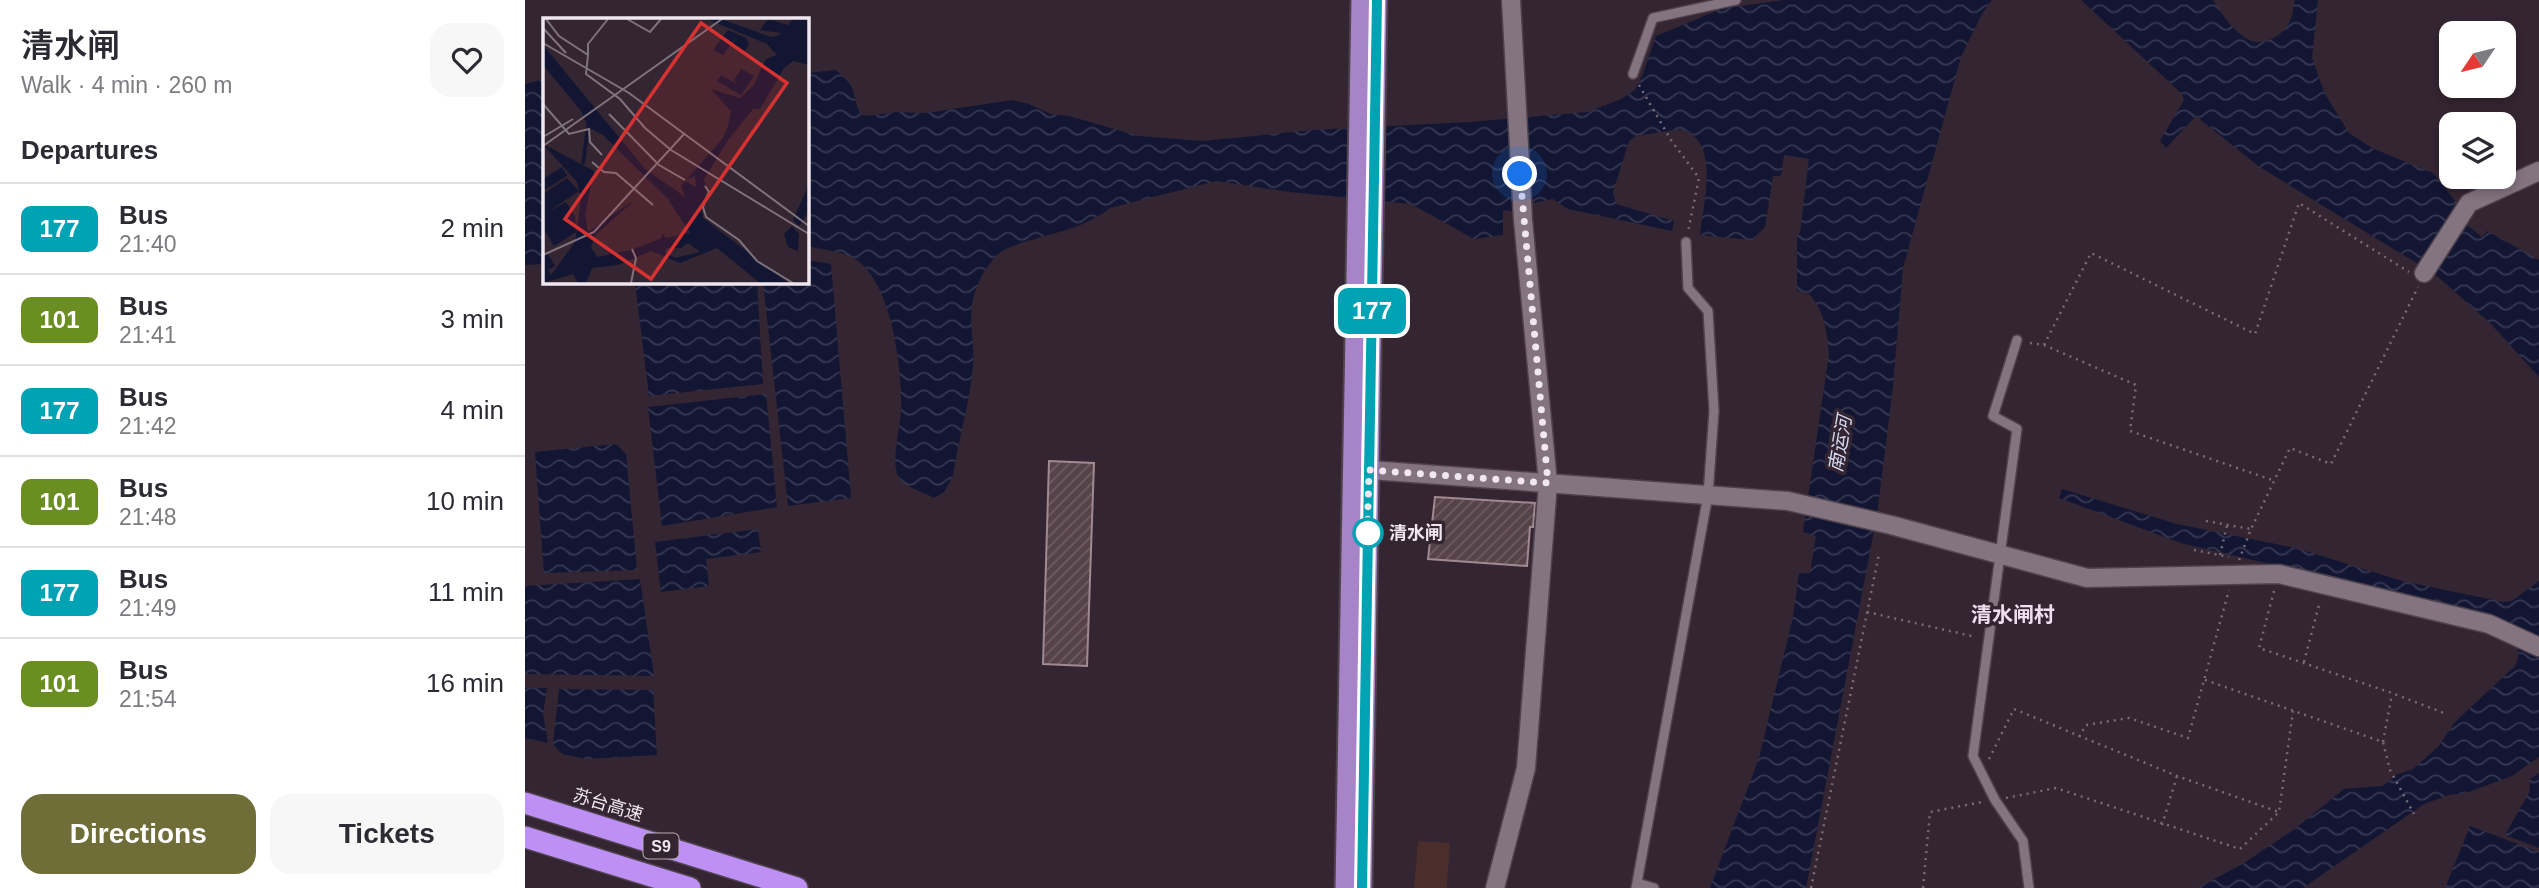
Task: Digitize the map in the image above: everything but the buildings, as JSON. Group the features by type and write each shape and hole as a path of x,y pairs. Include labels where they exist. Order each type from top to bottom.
{"highway":[{"name":"苏台高速","path":"525,803 797,888"},
{"name":"S9","path":"525,838 690,888"}],"main road":[{"path":"1361,0 1367,119"},
{"path":"1345,888 1360,470 1367,119 1377,0"},
{"path":"1360,470 1362,888"}],"street":[{"path":"1496,888 1526,768 1548,483 1523,220 1511,0"},
{"path":"2423,276 2469,203 2539,171"},
{"path":"1360,470 1788,501 1891,525 2087,578 2236,568 2279,574 2489,624 2539,647"}],"lane":[{"path":"1633,74 1653,18 1736,0"},
{"path":"1654,888 1636,886 1708,495 1714,411 1708,311 1688,288 1686,242"},
{"path":"2017,340 1993,416 2017,429 1973,757 1995,800 2023,841 2029,888"}],"path":[{"path":"1633,74 1671,139 1699,178 1686,242"},
{"path":"2043,345 2091,253 2255,334 2299,203 2423,276 2331,464 2290,448 2251,529 2236,568 2188,738 2129,718 2086,725 2079,737"},
{"path":"2017,340 2043,345 2136,384 2130,431 2275,481"},
{"path":"2206,521 2251,529"},
{"path":"2220,555 2227,525"},
{"path":"2194,550 2220,555 2236,568"},
{"path":"1811,888 1879,554"},
{"path":"2279,574 2259,649 2304,662 2444,713"},
{"path":"2304,662 2324,585"},
{"path":"1867,612 1990,640"},
{"path":"2205,679 2383,742"},
{"path":"2392,693 2383,742 2390,770 2414,814"},
{"path":"1982,772 2014,709 2178,776 2279,812"},
{"path":"1923,888 1930,812 2056,788 2240,849 2279,812 2293,711"},
{"path":"2162,825 2178,776"}],"shaded area":[{"path":"1418,841 1450,843 1447,888 1414,888"}],"water":[{"name":"南运河","path":"1784,0 1992,0 1961,57 1903,268 1893,386 1877,515 1806,888 1710,888 1759,758 1793,617 1799,573 1810,573 1816,536 1803,532 1829,354 1819,307 1809,294 1797,291 1797,237 1800,232 1809,159 1784,155 1781,176 1773,176 1765,227 1752,240 1700,235 1706,191 1706,160 1702,147 1694,136 1682,129 1636,136 1629,141 1613,192 1616,204 1674,221 1672,231 1568,209 1553,199 1519,206 1518,212 1503,210 1503,235 1474,239 1411,204 1290,192 1216,181 1110,208 1086,223 1019,244 995,257 982,276 972,304 971,380 953,476 944,492 934,498 914,489 898,476 896,454 901,412 900,375 887,309 870,273 858,261 841,253 809,246 809,73 836,70 851,86 860,114 866,116 896,112 926,113 1012,100 1051,114 1069,116 1139,136 1203,141 1314,130 1470,122 1588,112 1621,99 1635,90 1656,36 1721,9"},
{"path":"2081,0 2213,0 2238,33 2249,40 2261,42 2278,35 2287,26 2295,0 2318,0 2312,58 2325,94 2349,133 2372,148 2433,173 2439,181 2439,189 2446,189 2463,211 2459,219 2482,237 2487,231 2539,260 2539,377 2491,324 2436,275 2258,166 2196,116 2166,148 2160,141 2184,100 2182,94"},
{"path":"543,79 543,264 525,265 525,84"},
{"path":"809,260 831,264 851,498 788,506 763,284 809,284"},
{"path":"635,284 757,284 763,384 649,396"},
{"path":"766,394 777,507 662,526 648,407"},
{"path":"616,444 626,454 637,570 544,573 535,452"},
{"path":"2062,489 2177,524 2296,548 2402,581 2503,602 2512,601 2539,581 2539,757 2512,776 2466,793 2449,795 2424,804 2303,888 2197,888 2241,865 2296,828 2344,789 2383,786 2396,775 2413,769 2438,747 2455,722 2515,666 2518,658 2517,637 2308,573 2181,543 2059,498"},
{"path":"758,529 761,552 706,559 709,586 661,592 655,542"},
{"path":"640,579 654,676 525,674 525,586"},
{"path":"525,688 547,688 543,714 548,743 525,738"},
{"path":"559,689 653,690 657,755 586,759 562,754 553,744"},
{"path":"2539,773 2539,848 2505,835 2530,791 2529,780"},
{"path":"2470,826 2539,852 2539,888 2445,888"}],"bus line":[{"name":"177","path":"1362,888 1377,0"}],"place":[{"name":"清水闸","path":"1368,533"}],"district":[{"name":"清水闸村","path":"2013,614"}],"route":[{"path":"1368,533 1367,545 1369,470 1548,483 1520,174"}]}
